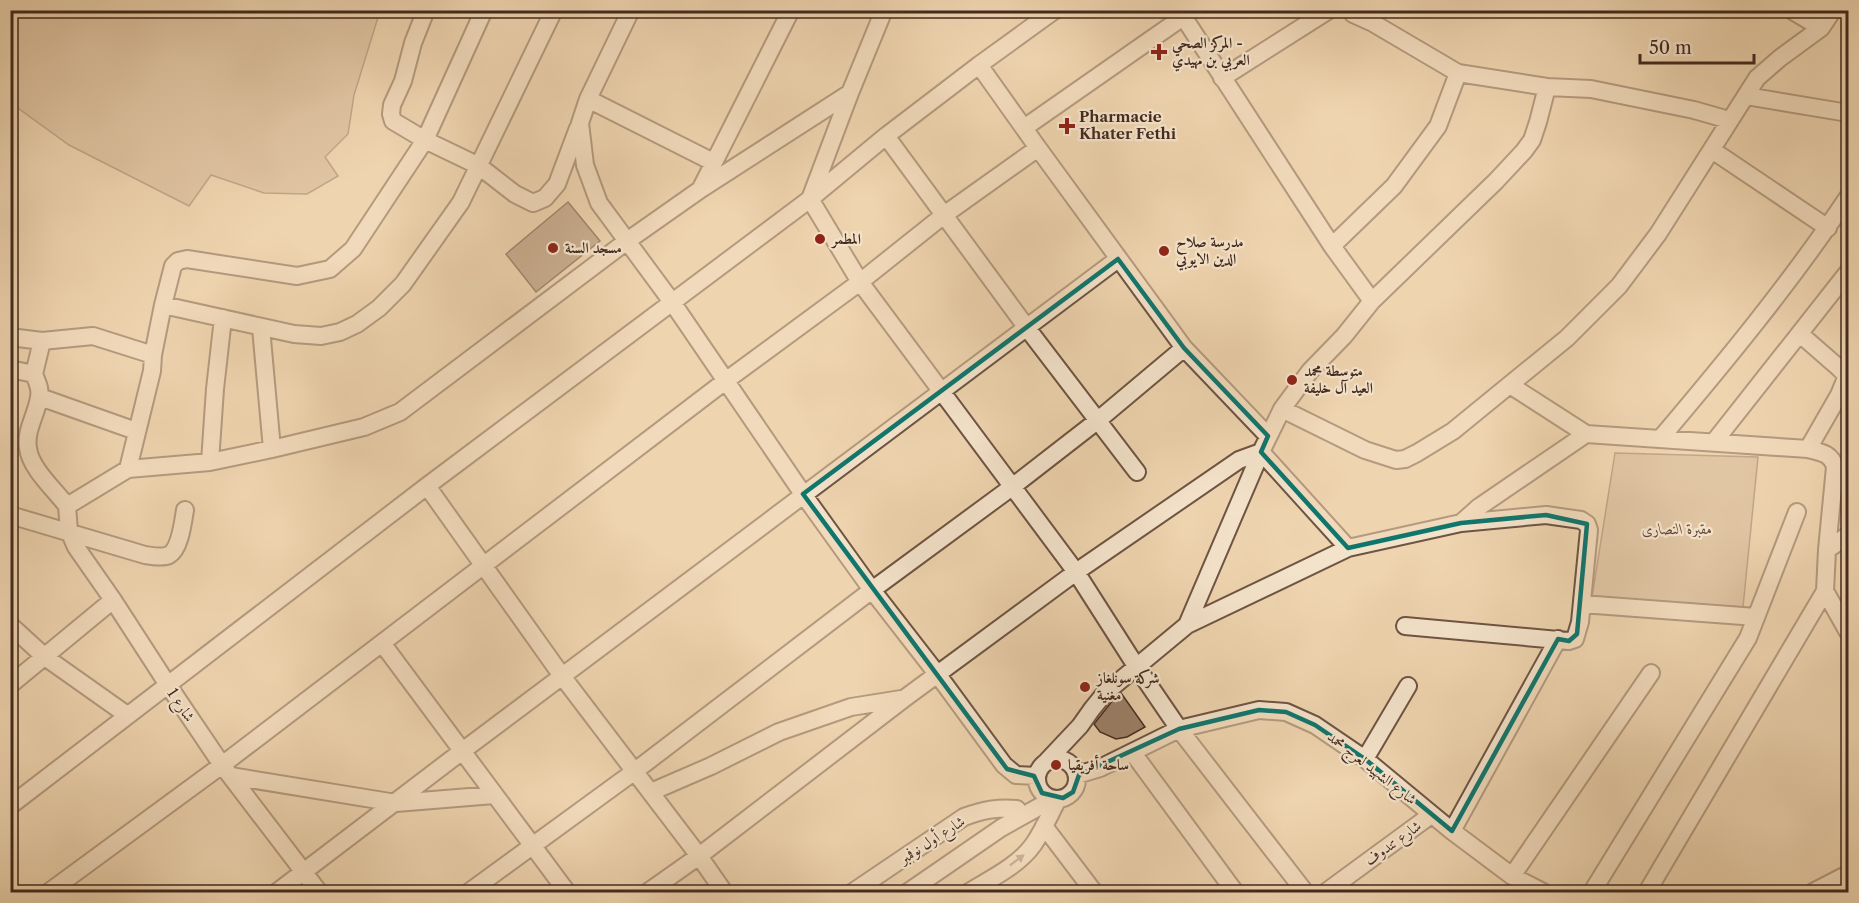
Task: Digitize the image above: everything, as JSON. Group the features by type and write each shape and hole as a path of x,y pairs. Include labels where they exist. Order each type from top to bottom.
{"street":[{"path":"426,10 413,43 403,81 392,105 393,121 425,140 479,166 533,203 545,198 558,184 588,99 631,10"},
{"path":"128,469 152,371 163,305 174,266 178,261 187,259 297,276 330,269 353,249 425,140 483,10"},
{"path":"163,305 261,328 321,336 349,328 379,308 403,284 461,202 554,10"},
{"path":"701,189 791,10"},
{"path":"810,199 884,10"},
{"path":"10,806 427,486 810,199 886,136 979,65 1055,10"},
{"path":"1222,78 1329,10"},
{"path":"1791,10 1821,28"},
{"path":"1282,409 1365,450 1396,460 1405,459 1417,453 1453,431 1568,338 1619,286 1659,234 1757,78 1821,28 1833,10"},
{"path":"1354,12 1458,73 1547,87 1592,88 1729,120"},
{"path":"1024,128 1180,14 1332,246 1372,301"},
{"path":"979,65 1184,348 1348,548"},
{"path":"1332,246 1394,186 1438,126 1458,73"},
{"path":"1187,625 1264,444 1282,409 1310,371 1344,336 1372,301 1524,151 1532,140 1547,87"},
{"path":"42,341 34,374 39,386 40,397 27,448 40,475 67,506 128,469 210,462 364,427 400,412 627,241 701,189 850,93"},
{"path":"1746,96 1848,113"},
{"path":"588,99 713,162"},
{"path":"580,123 585,165 599,203 672,302 802,494 1008,770 1016,775 1037,779"},
{"path":"886,136 1027,328 1137,472"},
{"path":"49,892 227,770 382,643 724,382 860,282 944,215 1038,148"},
{"path":"1712,150 1828,228"},
{"path":"1660,439 1733,352 1828,228 1848,197"},
{"path":"810,199 860,282 1076,572 1179,729 1305,892"},
{"path":"277,892 1118,258"},
{"path":"1714,442 1848,272"},
{"path":"210,462 223,318"},
{"path":"261,328 272,449"},
{"path":"1800,334 1839,368 1846,378 1839,395 1808,449"},
{"path":"10,337 42,341 93,336 153,355"},
{"path":"469,892 635,771 872,590 1012,487 1098,421 1184,348"},
{"path":"10,369 34,374"},
{"path":"1510,385 1586,434 1808,449 1822,452 1829,457 1834,467 1825,591 1647,892"},
{"path":"40,397 136,431"},
{"path":"1461,523 1479,507 1586,434"},
{"path":"648,892 1076,572 1264,444"},
{"path":"427,486 562,676 724,892"},
{"name":"شارع 1","path":"67,506 69,531 76,547 227,770 319,892"},
{"path":"10,515 145,555 161,556 170,555 176,547 185,510"},
{"path":"1592,892 1748,638 1797,512"},
{"path":"1080,726 1076,748 1077,781 1073,792 1063,798 1055,799 1042,793 1037,779 1042,765 1080,726 1105,693 1187,625 1348,548 1461,523 1546,515 1581,520 1587,524 1589,530 1582,604 1575,639 1405,626"},
{"path":"1827,550 1848,535"},
{"path":"1825,591 1848,632"},
{"path":"10,685 113,600"},
{"path":"1582,604 1756,617"},
{"path":"10,625 45,657 127,716"},
{"path":"1452,831 1558,639"},
{"path":"382,643 460,752 567,892"},
{"path":"1512,876 1651,673"},
{"path":"1365,759 1408,686"},
{"path":"651,792 711,766 779,732 851,707 905,698"},
{"name":"شارع الشهيد لعرج محمد","path":"1076,772 1100,768 1179,729 1259,710 1286,712 1315,725 1365,759 1452,831 1512,876 1542,892"},
{"path":"1133,753 1235,892"},
{"path":"1047,761 1066,760 1076,772"},
{"path":"227,770 396,803 494,795"},
{"name":"شارع أول نوفمبر","path":"1001,828 1037,779"},
{"path":"969,892 1023,856 1038,837 1055,799"},
{"name":"شارع أول نوفمبر","path":"908,892 1001,828 1055,799"},
{"name":"شارع أول نوفمبر","path":"854,892 964,817 998,807 1017,808"},
{"name":"شارع تندوف","path":"1326,892 1431,815"},
{"path":"1044,826 1094,892"},
{"path":"1813,892 1848,874"}],"highlighted area":[{"path":"1118,259 1184,348 1268,436 1261,452 1348,548 1461,523 1546,515 1587,524 1577,634 1569,641 1558,639 1452,831 1365,759 1315,725 1286,712 1259,710 1179,729 1079,775 1073,792 1063,798 1042,793 1034,776 1007,769 803,494"}],"green space":[{"path":"11,10 380,11 354,95 348,134 325,157 338,176 307,194 264,193 211,175 189,206 69,145 11,103"},
{"name":"مقبرة النصارى","path":"1615,453 1758,457 1743,607 1592,597"}],"building":[{"name":"مسجد السنة","path":"568,202 600,241 536,292 506,254"},
{"path":"1121,693 1145,727 1127,737 1116,739 1100,732 1094,724"}],"place":[{"name":"المركز الصحي - العربي بن مهيدي","path":"1159,52"},
{"name":"Pharmacie Khater Fethi","path":"1067,126"},
{"name":"المطمر","path":"820,239"},
{"name":"مسجد السنة","path":"553,248"},
{"name":"مدرسة صلاح الدين الايوبي","path":"1164,251"},
{"name":"متوسطة محمد العيد آل خليفة","path":"1292,380"},
{"name":"شركة سونلغاز مغنية","path":"1085,687"},
{"name":"ساحة أفريقيا","path":"1056,765"}]}
